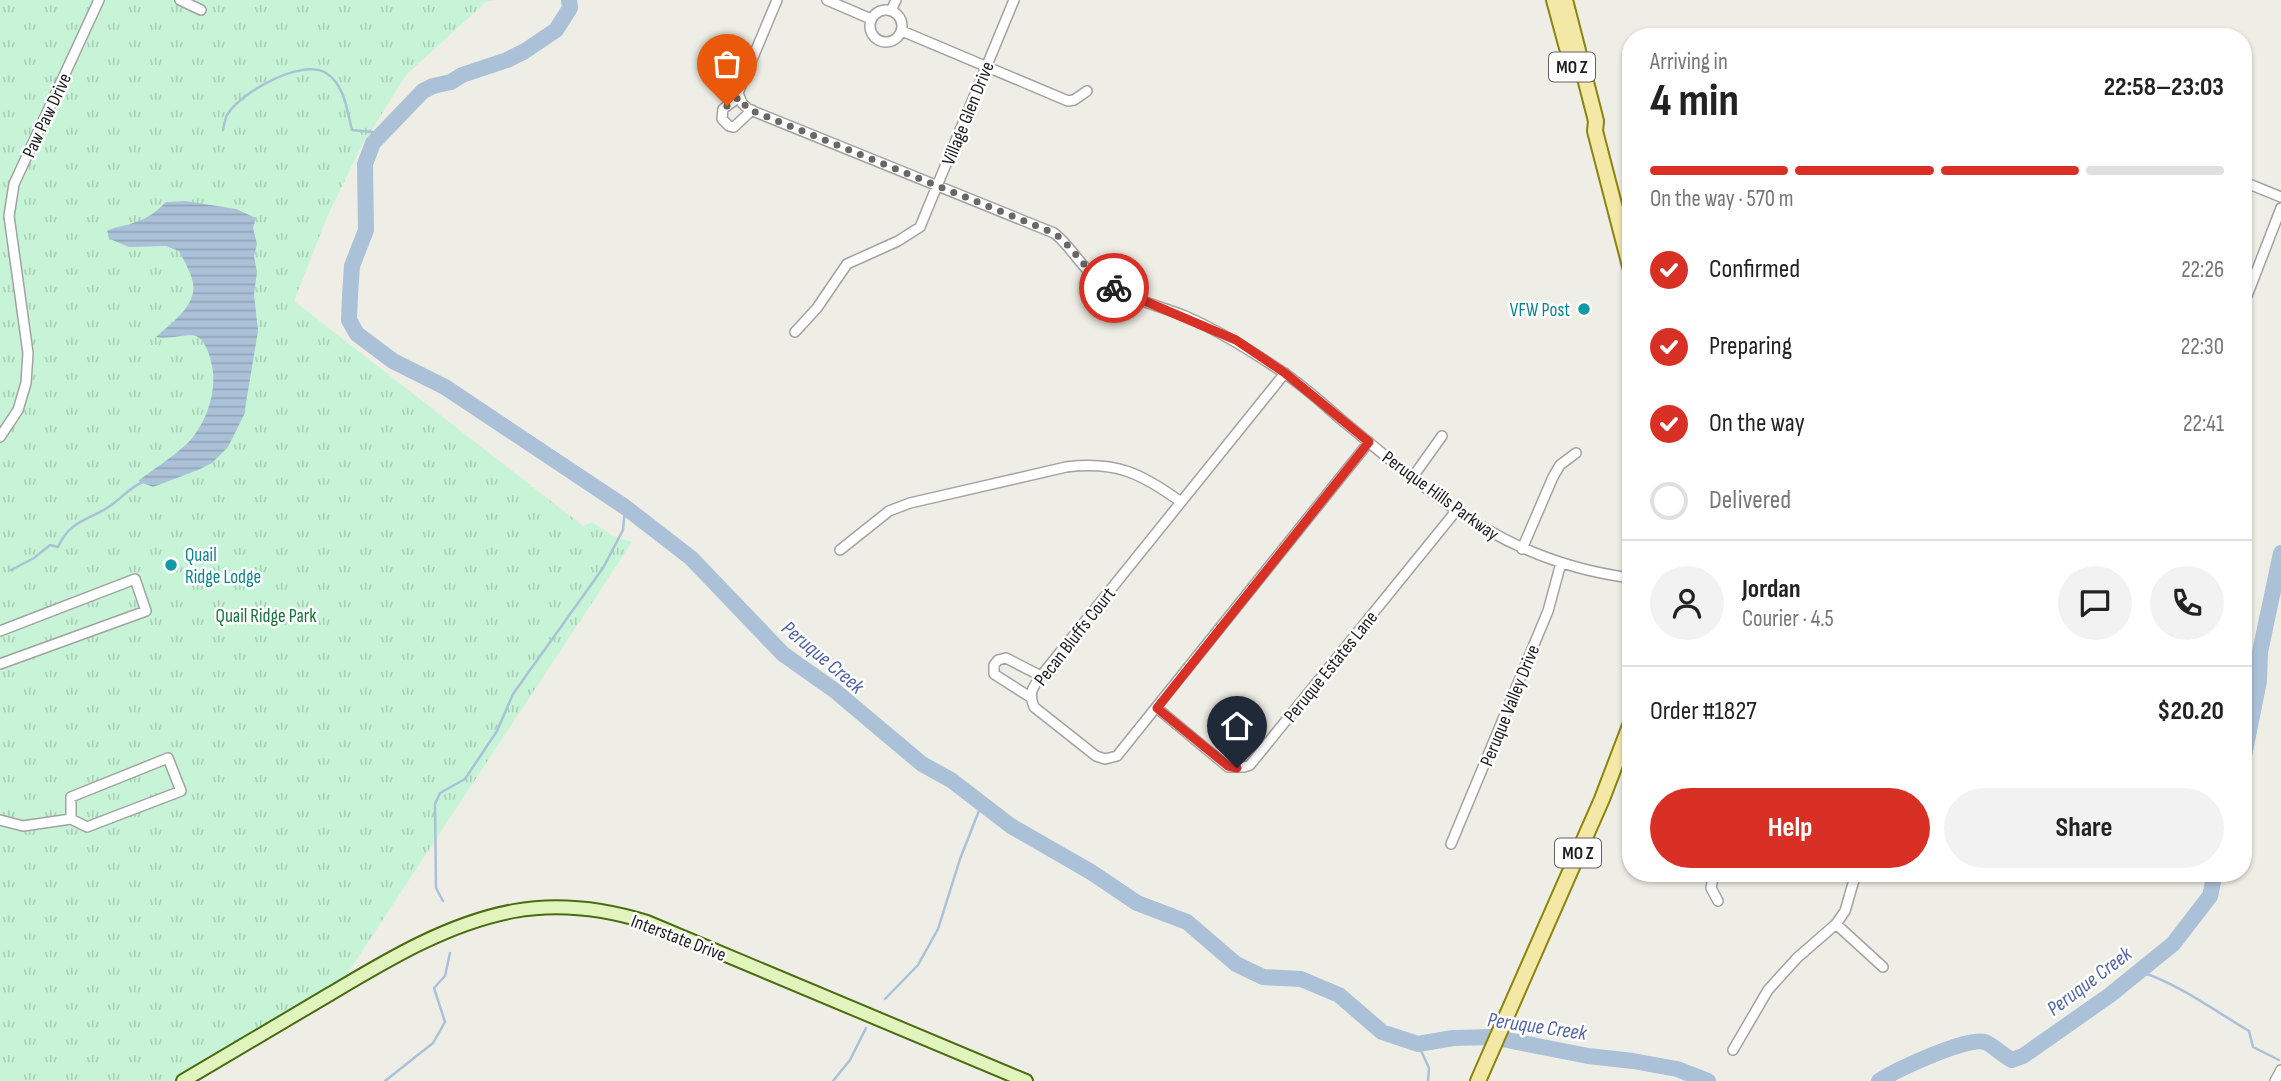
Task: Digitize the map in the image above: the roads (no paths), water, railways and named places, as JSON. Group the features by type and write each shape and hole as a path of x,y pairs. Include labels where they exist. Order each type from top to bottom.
{"main road":[{"name":"MO Z","path":"1554,0 1586,122 1595,131"},
{"name":"MO Z","path":"1565,0 1622,235"},
{"name":"MO Z","path":"1478,1081 1602,799 1622,747"},
{"name":"Interstate Drive","path":"183,1081 377,967 441,935 466,924 515,911 571,908 613,913 647,922 1026,1081"}],"street":[{"name":"Paw Paw Drive","path":"0,437 18,410 26,383 28,353 9,216 11,201 15,184 99,0"},
{"path":"180,0 201,10"},
{"path":"752,110 734,127 722,119 723,109 740,100 738,93 777,0"},
{"path":"827,0 871,19"},
{"path":"891,11 896,0"},
{"name":"Village Glen Drive","path":"795,332 817,308 847,264 898,241 920,227 1014,0"},
{"path":"883,10 891,11 902,23 902,31 895,40 884,43 874,39 869,29 871,19 883,10"},
{"path":"902,31 1068,101 1087,91"},
{"name":"Peruque Hills Parkway","path":"740,100 752,110 1054,233 1065,241 1098,280 1236,340 1285,373 1412,478 1472,522 1522,549 1561,563 1622,576"},
{"path":"2252,185 2281,197"},
{"path":"2252,283 2281,208"},
{"name":"Pecan Bluffs Court","path":"1285,373 1041,676 1032,688 1030,697 1034,707 1096,756 1105,759 1117,756 1369,442"},
{"path":"1412,478 1442,436"},
{"path":"1522,549 1553,477 1560,465 1576,453"},
{"path":"839,550 889,511 910,503 1066,467 1092,464 1119,468 1153,482 1181,502"},
{"name":"Peruque Estates Lane","path":"1157,708 1228,766 1250,765 1456,511"},
{"name":"Peruque Valley Drive","path":"1451,844 1548,611 1561,563"},
{"path":"0,631 135,579 146,611 0,664"},
{"path":"1030,697 994,674 993,665 1006,658 1041,676"},
{"path":"0,820 23,826 71,819 87,827 181,791 168,758 71,797 71,819"},
{"path":"1712,882 1711,888 1718,901"},
{"path":"1733,1050 1768,990 1797,958 1836,924 1845,911 1853,882"},
{"path":"1836,924 1883,967"},
{"path":"2275,1081 2281,1070"}],"water":[{"path":"185,201 236,209 256,218 253,228 257,244 254,256 257,272 254,294 258,331 244,415 228,447 212,463 153,487 138,481 193,437 207,412 212,394 212,366 209,354 198,337 156,337 182,313 191,299 191,275 179,251 166,246 129,247 110,239 107,231 144,218 166,202"}],"waterway":[{"name":"Peruque Creek","path":"569,0 570,8 556,30 507,60 423,91 373,143 365,164 366,230 352,266 349,320 357,334 393,361 445,387 625,507 691,558 783,654 834,690 922,764 951,780 1011,826 1091,872 1137,903 1187,922 1236,964 1263,977 1301,979 1339,995 1382,1032 1418,1044 1453,1038 1492,1037 1588,1056 1677,1069 1708,1081"},
{"path":"223,130 227,115 234,106 257,88 287,74 315,70 326,73 337,84 352,130 381,133"},
{"path":"11,570 34,558 50,545 58,547 74,526 110,506 143,482"},
{"path":"443,901 436,888 435,804 440,793 465,779 497,731 513,694 603,568 623,530 625,507"},
{"name":"Peruque Creek","path":"2252,716 2259,681 2260,652 2281,553"},
{"path":"885,999 918,965 938,929 960,859 982,803"},
{"name":"Peruque Creek","path":"1879,1081 1932,1055 1964,1044 1985,1042 2012,1060 2023,1056 2110,995 2173,944 2210,896 2213,882"},
{"path":"385,1081 433,1043 445,1022 434,988 445,976 450,953"},
{"path":"2141,972 2183,991 2249,1031 2253,1047 2279,1060"},
{"path":"833,1081 850,1060 866,1028"},
{"path":"1418,1044 1429,1068 1428,1081"}],"place":[{"name":"VFW Post","path":"1584,309"},
{"name":"Quail Ridge Lodge","path":"171,565"}],"park label":[{"name":"Quail Ridge Park","path":"266,615"}]}
